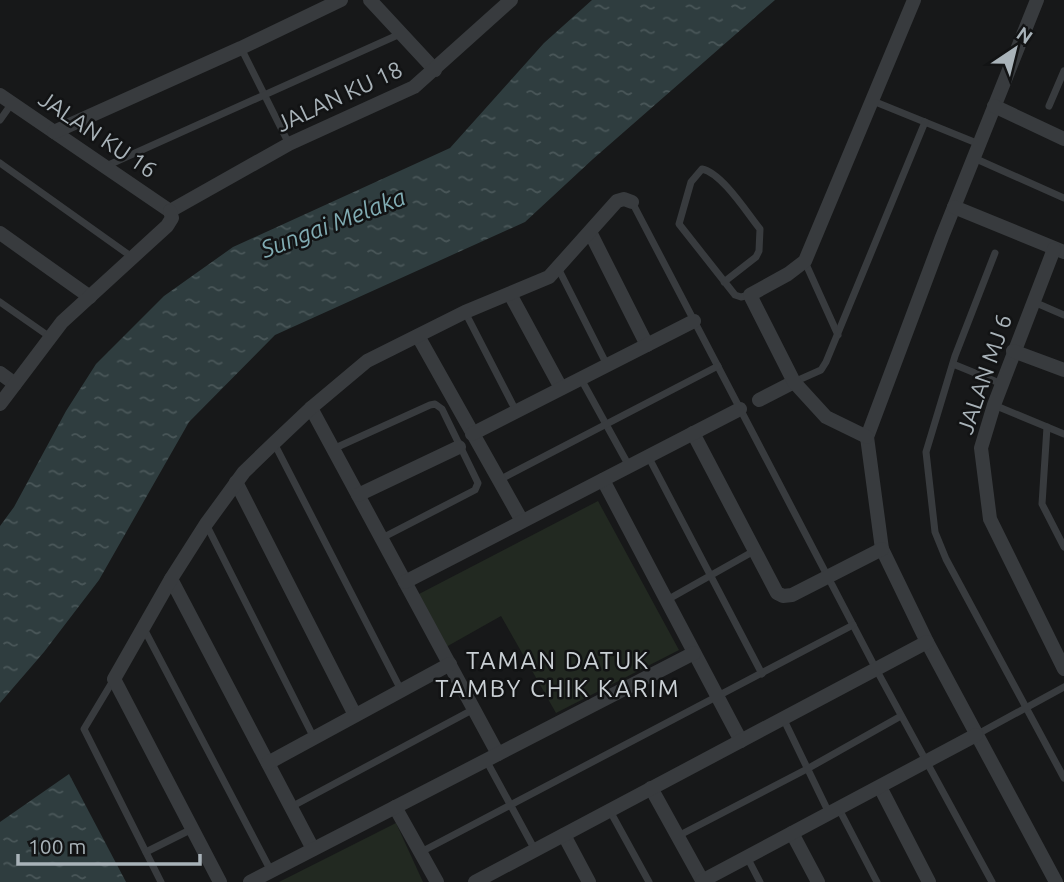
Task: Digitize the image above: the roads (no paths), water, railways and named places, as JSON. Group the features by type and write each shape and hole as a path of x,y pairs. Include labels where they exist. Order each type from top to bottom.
{"street":[{"path":"54,132 341,0"},
{"path":"370,0 435,70"},
{"name":"JALAN KU 18","path":"170,211 289,144 414,87 511,0"},
{"path":"867,437 826,417 794,382 750,295 788,274 805,261 915,0"},
{"path":"1037,0 973,158 867,437 882,549 927,642 1056,882"},
{"name":"JALAN KU 16","path":"6,99 170,211"},
{"path":"994,106 1064,139"},
{"path":"220,882 114,679 172,579 236,482 311,408 367,361 465,312 548,277 617,201 624,199 632,202"},
{"path":"954,207 1059,250"},
{"path":"0,404 62,322 167,226 172,218 170,211"},
{"path":"590,232 647,345"},
{"path":"0,233 90,297"},
{"name":"JALAN MJ 6","path":"1059,250 1033,302 1013,351 981,448 989,519 1064,669"},
{"path":"510,294 561,388"},
{"path":"472,433 694,321"},
{"path":"418,336 522,521"},
{"path":"1013,351 1064,370"},
{"path":"0,373 15,384"},
{"path":"759,400 794,382"},
{"path":"311,408 474,709 492,757"},
{"path":"405,582 740,409"},
{"path":"693,433 777,593 783,596 792,595 882,549"},
{"path":"358,495 459,447"},
{"path":"603,480 741,741"},
{"path":"236,482 355,715"},
{"path":"172,579 313,849"},
{"path":"475,882 927,642"},
{"path":"250,882 694,653"},
{"path":"268,763 450,664"},
{"path":"651,788 703,881 976,735"},
{"path":"880,787 929,882"},
{"path":"395,807 437,882"},
{"path":"792,833 818,882"},
{"path":"564,835 589,882"}],"lane":[{"path":"103,167 400,34"},
{"path":"241,48 289,144"},
{"path":"1049,106 1064,71"},
{"path":"0,120 6,99"},
{"path":"873,101 979,144"},
{"path":"794,382 824,367 925,122"},
{"path":"973,158 1064,198"},
{"path":"0,163 132,257"},
{"path":"724,282 756,257 759,251 760,229 719,179 702,169 691,182 679,224 724,282 735,295 750,295"},
{"path":"632,202 876,669 992,882"},
{"path":"995,253 953,364 926,452 935,532 946,559 1064,778"},
{"path":"805,261 838,335"},
{"path":"558,268 607,366"},
{"path":"0,302 50,337"},
{"path":"1033,302 1064,315"},
{"path":"465,312 516,411"},
{"path":"953,364 1002,384"},
{"path":"499,480 718,366"},
{"path":"581,378 629,466"},
{"path":"333,449 435,404 442,409 478,483 475,490 382,539"},
{"path":"993,405 1064,434"},
{"path":"1047,427 1042,504 1064,547"},
{"path":"274,443 401,690"},
{"path":"648,456 762,674"},
{"path":"206,524 314,738"},
{"path":"666,600 754,551"},
{"path":"420,852 853,625"},
{"path":"143,628 271,871"},
{"path":"114,679 84,729 162,882"},
{"path":"976,735 1064,687"},
{"path":"291,807 474,709"},
{"path":"677,836 807,769 901,716"},
{"path":"783,718 807,769 877,882"},
{"path":"492,757 510,805 535,850"},
{"path":"610,811 649,882"},
{"path":"146,852 193,829"},
{"path":"747,858 760,882"}],"water":[{"name":"Sungai Melaka","path":"592,0 775,0 525,222 275,335 189,422 99,580 44,652 0,703 0,526 14,507 66,411 96,364 164,296 233,247 450,148 544,43"},
{"path":"69,774 126,882 0,882 0,822"}],"district":[{"name":"TAMAN DATUK TAMBY CHIK KARIM","path":"558,674"}]}
